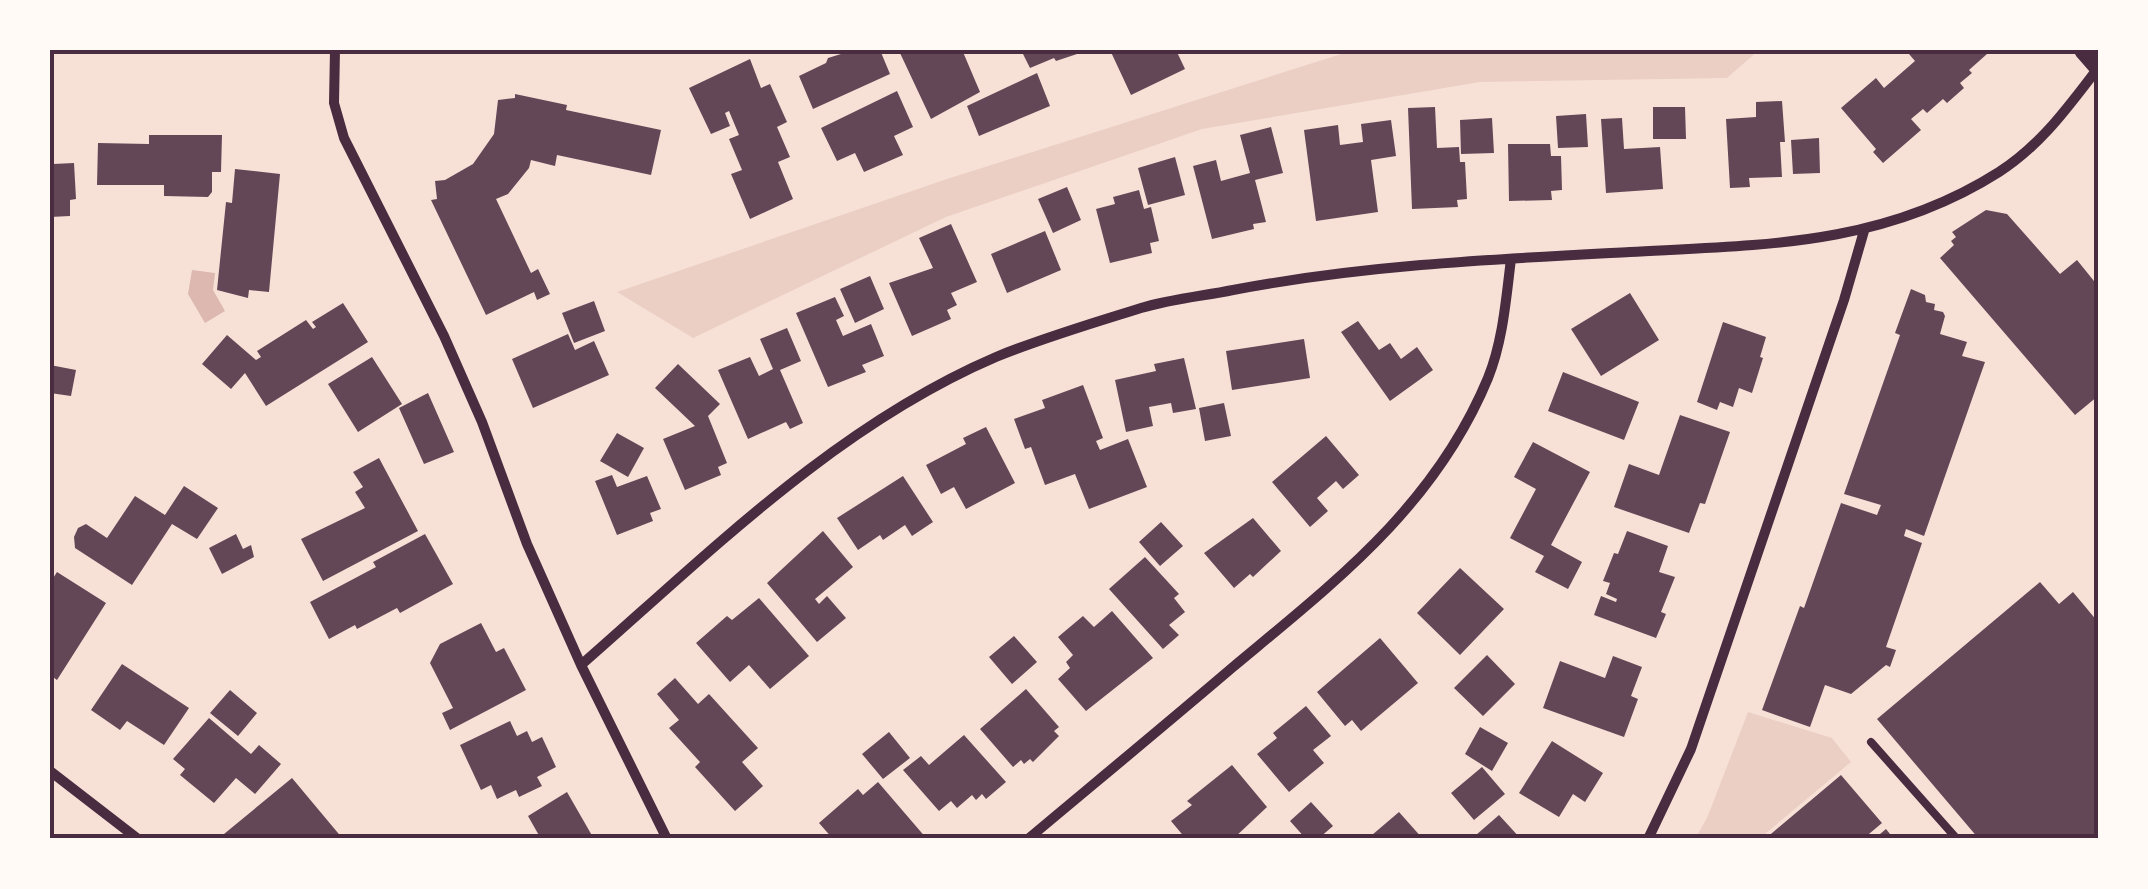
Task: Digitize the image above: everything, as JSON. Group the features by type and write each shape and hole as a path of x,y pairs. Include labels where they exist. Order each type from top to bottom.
{"main road":[{"path":"2084,50 2098,67"}],"street":[{"path":"335,50 334,103 344,138 444,336 482,422 526,544 667,839"},
{"path":"581,665 757,510 831,455 910,402 996,357 1146,306 1297,278 1398,266 1784,244 1864,231 1920,212 2001,171 2044,137 2098,67"},
{"path":"1648,839 1691,749 1864,231"},
{"path":"1028,839 1336,582 1404,515 1436,474 1489,375 1500,336 1511,259"},
{"path":"50,771 138,839"}],"lane":[{"path":"1872,742 1957,839"}],"shaded area":[{"path":"1354,50 1759,50 1727,78 1480,82 1202,129 946,217 693,338 617,292 947,179"},
{"path":"192,270 215,273 213,290 225,311 205,323 188,294"},
{"path":"1748,712 1832,738 1851,762 1759,839 1695,839 1707,818"}],"building":[{"path":"854,50 880,50 890,74 813,109 799,76 826,63 828,58"},
{"path":"1021,50 1086,50 1086,51 1030,68"},
{"path":"1110,50 1176,50 1185,69 1131,95"},
{"path":"1914,50 1984,50 1987,54 1969,70 1972,73 1960,83 1964,88 1947,103 1943,99 1927,113 1923,109 1911,119 1921,130 1883,163 1841,108 1876,78 1884,88 1915,61 1909,54"},
{"path":"963,52 980,92 931,119 900,53"},
{"path":"750,59 761,88 770,84 787,122 777,127 790,157 778,162 793,199 750,219 731,174 742,170 729,139 739,135 729,111 725,113 730,126 711,134 689,88"},
{"path":"1037,73 1050,106 979,136 967,106"},
{"path":"897,91 913,127 894,136 903,155 864,172 855,153 837,161 821,128"},
{"path":"515,94 567,105 566,110 661,130 651,175 557,155 555,166 531,160 508,194 496,199 531,273 538,269 550,294 537,300 534,292 486,315 431,200 437,199 435,181 445,180 473,164 494,134 498,100 515,98"},
{"path":"1782,101 1782,177 1749,178 1750,187 1730,188 1726,119 1756,117 1756,102"},
{"path":"1435,107 1437,148 1459,147 1460,162 1465,162 1467,199 1457,200 1458,207 1412,209 1408,108"},
{"path":"1653,107 1685,107 1686,139 1653,139"},
{"path":"1586,114 1588,147 1558,148 1556,116"},
{"path":"1492,118 1494,153 1461,154 1460,120"},
{"path":"1622,118 1624,149 1660,147 1663,189 1606,193 1601,119"},
{"path":"1391,120 1396,156 1371,160 1378,212 1316,221 1304,130 1338,125 1340,145 1363,142 1361,124"},
{"path":"1271,127 1283,173 1255,180 1266,222 1253,224 1254,229 1212,239 1193,166 1216,160 1221,181 1250,173 1240,135"},
{"path":"149,135 222,135 221,172 212,172 212,192 208,197 164,196 164,185 97,185 98,143 149,144"},
{"path":"1819,138 1820,173 1793,174 1791,140"},
{"path":"1508,144 1550,144 1551,156 1561,156 1562,190 1551,191 1552,200 1509,201"},
{"path":"1175,157 1185,195 1148,205 1138,168"},
{"path":"74,163 76,199 70,200 70,216 50,217 53,164"},
{"path":"235,169 280,174 269,292 249,290 248,298 217,290 226,202 232,203"},
{"path":"1067,187 1081,220 1053,233 1038,199"},
{"path":"1139,190 1144,209 1151,207 1159,241 1150,243 1152,253 1110,263 1096,209 1115,204 1113,197"},
{"path":"1986,210 2007,214 2060,274 2077,260 2098,286 2098,396 2075,415 1940,258 1954,245 1951,241 1956,237 1952,232"},
{"path":"951,224 977,282 951,293 957,305 947,310 951,319 912,336 889,283 933,268 919,238"},
{"path":"1045,231 1061,270 1007,293 991,254"},
{"path":"870,276 884,309 855,323 840,289"},
{"path":"1911,289 1925,295 1926,302 1935,304 1934,310 1943,312 1940,334 1967,342 1962,356 1985,362 1924,536 1906,529 1904,536 1922,543 1886,647 1896,650 1890,667 1886,665 1851,694 1825,685 1810,727 1762,710 1841,503 1877,515 1881,505 1844,494 1900,335 1895,333"},
{"path":"1630,293 1659,340 1601,376 1571,329"},
{"path":"835,297 844,316 836,320 843,336 871,324 884,356 862,365 866,372 828,387 796,313"},
{"path":"594,301 605,331 574,343 562,313"},
{"path":"343,303 368,342 266,406 245,373 231,389 202,364 227,335 256,360 261,357 257,351 306,320 313,329 316,327 312,322"},
{"path":"1358,321 1379,350 1390,343 1401,359 1417,347 1433,370 1390,401 1341,332"},
{"path":"1723,322 1766,337 1752,393 1739,388 1733,407 1720,402 1717,410 1697,402"},
{"path":"787,328 801,361 780,370 803,423 790,429 786,422 748,439 718,370 750,357 759,376 773,369 760,339"},
{"path":"568,334 575,350 594,341 609,375 533,408 512,359"},
{"path":"1304,339 1310,378 1232,390 1226,351"},
{"path":"372,357 402,404 358,432 328,384"},
{"path":"1184,358 1196,409 1173,413 1171,403 1149,407 1153,426 1126,432 1115,380 1156,371 1154,364"},
{"path":"678,364 720,404 708,416 727,463 718,467 721,475 685,490 663,439 695,426 655,388"},
{"path":"50,365 76,370 71,396 50,393"},
{"path":"1563,372 1639,402 1624,440 1548,411"},
{"path":"1083,385 1103,438 1096,441 1100,450 1128,439 1147,487 1089,509 1075,474 1045,485 1031,447 1025,449 1014,419 1045,408 1042,400"},
{"path":"428,393 454,452 424,464 399,408"},
{"path":"1224,403 1231,436 1205,441 1199,408"},
{"path":"1680,415 1730,432 1705,504 1700,503 1689,533 1614,507 1629,464 1659,475"},
{"path":"986,427 1015,483 966,509 954,487 941,494 926,465 966,444 963,438"},
{"path":"617,433 644,448 628,477 600,461"},
{"path":"1326,436 1359,475 1343,489 1336,481 1317,498 1328,511 1310,527 1272,482"},
{"path":"1533,442 1590,472 1551,545 1582,562 1568,589 1535,572 1544,556 1510,538 1536,489 1514,477"},
{"path":"379,458 418,531 323,581 301,539 365,508 355,492 363,487 353,472"},
{"path":"612,475 617,487 647,476 661,509 650,513 653,521 617,535 595,481"},
{"path":"903,476 933,522 912,536 905,525 858,550 837,518"},
{"path":"184,486 218,508 197,539 172,524 132,585 75,548 78,528 86,524 107,538 135,496 165,515"},
{"path":"1253,518 1281,551 1253,577 1250,574 1234,588 1204,553"},
{"path":"1161,522 1183,546 1160,566 1139,542"},
{"path":"823,531 853,567 815,599 819,604 827,596 846,618 817,642 767,583"},
{"path":"1627,531 1668,546 1659,572 1675,577 1656,638 1594,615 1601,596 1616,602 1606,594 1610,583 1603,581"},
{"path":"236,534 243,549 251,545 254,557 222,574 209,548"},
{"path":"425,534 453,584 400,613 397,608 329,639 310,602 376,567 373,562"},
{"path":"1145,557 1179,594 1174,598 1185,612 1169,625 1179,635 1163,649 1109,589"},
{"path":"1460,568 1504,609 1460,655 1417,613"},
{"path":"57,572 106,603 57,680 50,675 50,583"},
{"path":"2040,582 2059,604 2073,592 2098,622 2098,839 1979,839 1877,719"},
{"path":"759,598 809,656 770,689 749,665 730,682 696,643 727,616 732,620"},
{"path":"1112,611 1153,658 1086,711 1058,679 1070,668 1066,662 1073,655 1058,637 1083,616 1094,627"},
{"path":"481,623 496,652 504,648 526,690 450,730 442,713 453,708 430,663 440,644"},
{"path":"1014,636 1037,662 1012,684 989,657"},
{"path":"1380,638 1418,683 1361,731 1352,720 1345,726 1317,692"},
{"path":"1487,655 1515,684 1483,716 1454,688"},
{"path":"1613,656 1642,667 1631,696 1638,699 1624,737 1543,708 1560,661 1605,678"},
{"path":"122,664 189,708 164,745 127,721 120,730 91,710"},
{"path":"675,678 698,704 709,694 758,748 742,762 763,786 735,811 695,767 700,762 669,728 679,720 657,694"},
{"path":"1026,689 1059,727 1054,731 1059,736 1033,762 1030,759 1024,764 1021,760 1013,767 980,729"},
{"path":"230,690 257,713 238,736 210,713"},
{"path":"1306,706 1331,736 1313,750 1324,763 1289,792 1257,754 1277,738 1273,733"},
{"path":"209,718 251,754 259,745 281,764 255,794 236,778 214,803 180,775 185,769 173,759"},
{"path":"510,721 517,736 527,731 532,742 542,737 556,767 537,777 542,786 519,797 516,790 497,799 491,785 481,790 460,745"},
{"path":"1480,727 1508,743 1492,771 1465,754"},
{"path":"889,732 910,758 883,779 862,754"},
{"path":"964,735 1006,782 986,799 982,794 976,800 972,795 957,808 951,801 939,811 903,770 921,756 929,765"},
{"path":"1552,741 1603,773 1585,802 1573,794 1559,817 1519,793"},
{"path":"1232,765 1267,807 1233,839 1186,839 1171,821 1192,805 1187,801"},
{"path":"1482,767 1505,794 1474,820 1451,793"},
{"path":"1841,775 1882,823 1863,839 1765,839"},
{"path":"292,778 343,839 228,839 224,834"},
{"path":"878,782 927,839 833,839 819,823 858,789 863,795"},
{"path":"567,792 594,839 541,839 528,816"},
{"path":"1311,802 1333,826 1318,839 1306,839 1290,821"},
{"path":"1399,812 1423,839 1375,839 1372,835"},
{"path":"1499,815 1521,839 1480,839 1476,835"},
{"path":"1886,829 1894,839 1874,839"}]}
